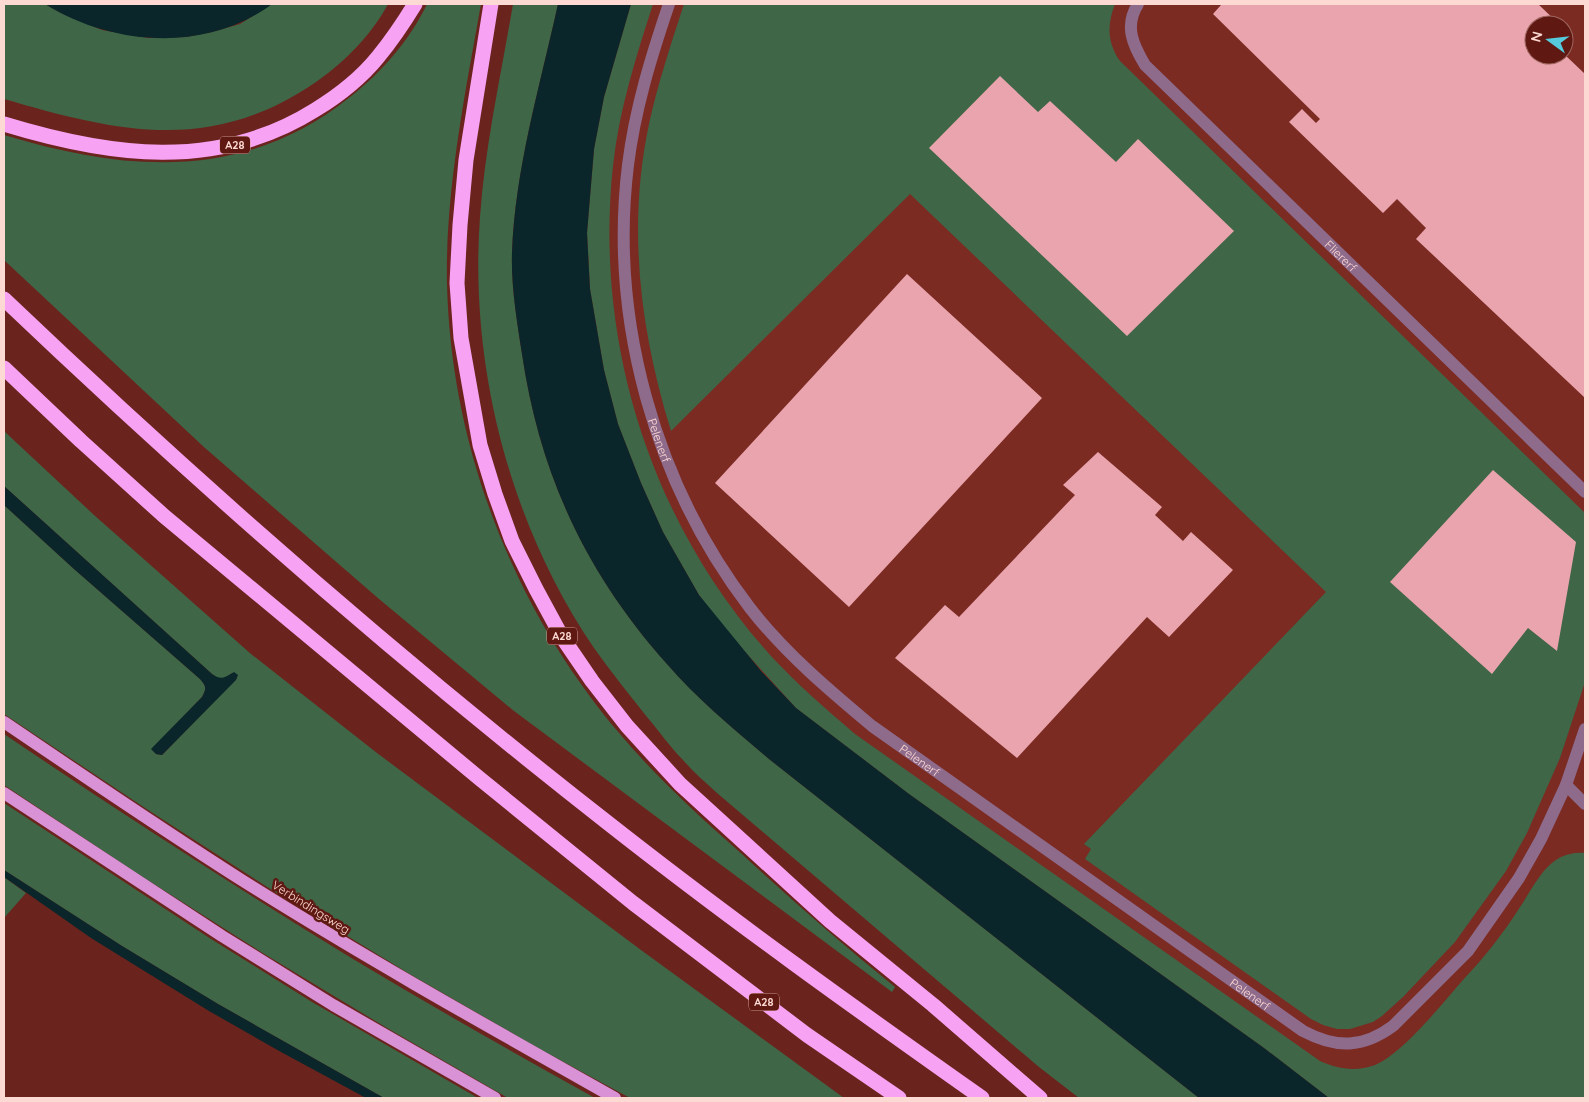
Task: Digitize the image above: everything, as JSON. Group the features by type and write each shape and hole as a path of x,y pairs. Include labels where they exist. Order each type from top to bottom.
{"highway":[{"name":"A28","path":"4,124 40,135 118,149 150,152 206,150 239,144 270,134 300,120 354,82 398,32 415,4"},
{"name":"A28","path":"491,4 466,160 460,225 457,283 461,338 480,445 512,541 536,589 562,637 592,681 627,726 680,784 830,921 933,1005 1040,1098"},
{"path":"4,299 83,375 230,508 387,644 608,823 854,1007 982,1098"},
{"name":"A28","path":"4,368 164,516 571,853 633,903 807,1035 899,1098"}],"main road":[{"name":"Verbindingsweg","path":"4,722 132,809 240,879 373,961 615,1098"},
{"path":"4,793 222,936 334,1005 495,1098"}],"street":[{"name":"Pelenerf","path":"669,4 644,79 628,166 625,212 624,256 627,298 633,342 644,390 657,435 676,482 697,525 722,567 757,616 782,645 829,690 872,726 1303,1032 1335,1044 1367,1042 1380,1036 1393,1026 1468,951 1519,878 1541,839 1566,785 1585,729"},
{"name":"Fliererf","path":"1138,4 1134,10 1131,29 1133,46 1145,65 1585,492"},
{"path":"1566,785 1585,804"}],"shaded area":[{"path":"613,4 1585,4 1585,1098 1286,1098 878,801 678,606 571,330"}],"green space":[{"path":"4,4 45,4 61,13 102,30 148,38 186,37 212,32 240,24 272,4 388,4 373,28 344,60 310,86 272,107 234,121 197,128 160,130 122,127 84,120 4,99"},
{"path":"427,4 481,4 457,144 449,215 447,284 451,345 461,406 476,466 495,524 520,580 549,634 582,686 634,750 664,782 711,826 818,922 895,987 892,992 514,711 379,599 205,448 4,260 4,135 95,157 140,162 183,162 226,156 269,144 310,125 362,88 394,55 412,30"},
{"path":"513,4 558,4 523,159 514,222 512,278 522,354 530,398 541,441 554,481 590,558 638,630 703,702 769,759 1199,1098 1079,1098 1039,1067 699,777 669,744 594,648 565,600 539,550 518,497 501,442 489,386 481,330 478,273 482,190 489,137"},
{"path":"631,4 653,4 634,64 624,104 613,166 609,232 613,299 623,364 640,428 663,489 693,548 729,604 771,656 801,686 855,734 1320,1061 1340,1068 1354,1069 1375,1065 1386,1059 1409,1040 1494,944 1545,869 1562,857 1573,853 1585,853 1585,1098 1329,1098 1264,1048 909,794 796,708 728,633 699,595 663,532 641,483 618,424 604,370 590,289 587,233 594,149 604,97"},
{"path":"684,4 1115,4 1110,33 1113,47 1120,61 1585,513 1585,682 1560,758 1527,833 1506,871 1455,942 1403,997 1382,1016 1373,1022 1350,1029 1337,1029 1311,1019 1085,859 1091,849 1084,844 1326,592 910,194 671,431 651,355 645,317 640,279 639,202 642,163 649,124"},
{"path":"4,431 94,515 251,654 377,753 641,950 844,1098 630,1098 538,1048 408,973 275,892 4,714 4,505 204,684 205,689 202,697 152,749 156,754 162,755 237,678 232,673 224,679 212,674 4,486"},
{"path":"4,734 90,792 309,932 443,1012 595,1098 508,1098 261,952 135,872 4,785"},
{"path":"4,803 211,939 312,1002 478,1098 384,1098 218,1004 122,946 4,870"},
{"path":"4,877 26,893 4,918"}],"water":[{"path":"45,4 272,4 246,20 219,31 189,37 159,38 129,35 100,29 71,18"},
{"path":"558,4 631,4 604,97 594,149 587,233 590,289 604,370 618,424 663,532 699,595 761,671 796,708 909,794 1264,1048 1329,1098 1199,1098 769,759 703,702 638,630 590,558 554,481 530,398 516,317 512,253 518,190 529,128"},
{"path":"4,486 212,674 221,678 234,672 238,675 236,680 162,755 156,754 151,749 202,697 205,689 204,684 4,505"},
{"path":"4,870 122,946 218,1004 384,1098 366,1098 209,1011 91,938 4,877"}],"building":[{"path":"1219,4 1538,4 1550,15 1524,15 1524,65 1574,64 1585,74 1584,397 1416,239 1426,228 1397,199 1383,213 1289,122 1302,109 1316,123 1320,119 1213,14 1221,5"},
{"path":"1000,76 1038,112 1050,101 1116,162 1138,139 1234,231 1127,336 929,148"},
{"path":"907,274 1042,398 849,607 715,483"},
{"path":"1098,452 1162,507 1155,515 1183,541 1191,532 1233,570 1169,637 1147,617 1017,758 895,658 945,605 959,617 1075,495 1063,485"},
{"path":"1493,470 1576,542 1557,651 1528,628 1492,674 1390,582"}]}
